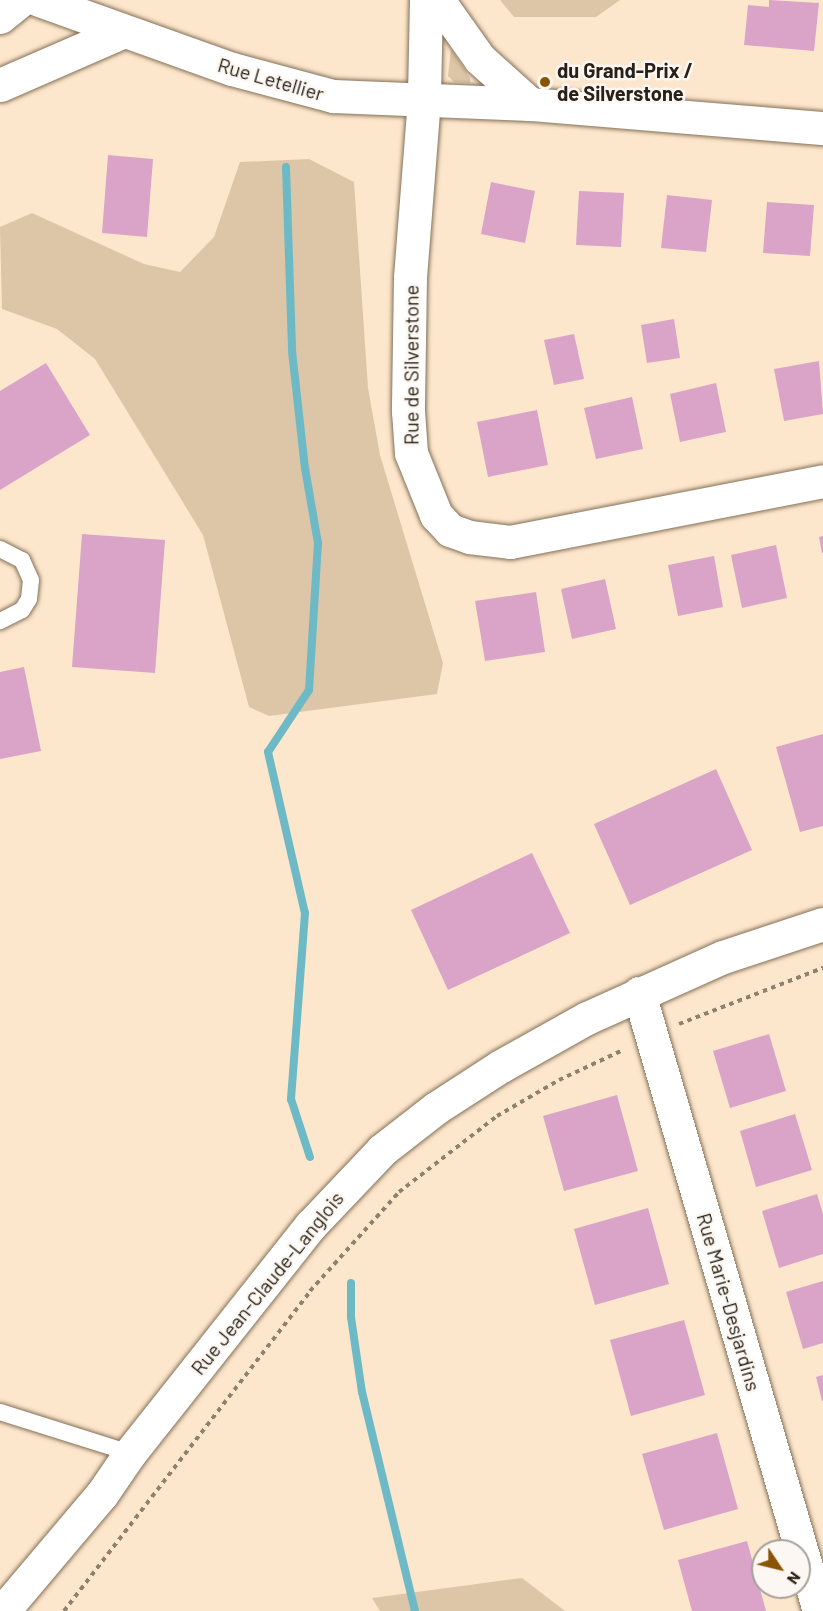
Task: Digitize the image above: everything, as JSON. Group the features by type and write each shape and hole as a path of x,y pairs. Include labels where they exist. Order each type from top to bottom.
{"street":[{"name":"Rue Letellier","path":"39,0 124,31 308,91 367,99 530,104 823,128"},
{"name":"Rue de Silverstone","path":"426,0 424,99 410,278 409,422 411,453 436,515 450,530 469,537 510,542 823,481"},
{"path":"438,0 480,59 530,104"},
{"path":"0,85 124,31"},
{"name":"Rue Jean-Claude-Langlois","path":"3,1611 102,1494 130,1453 310,1226 382,1150 436,1108 501,1066 639,993 723,957 823,924"},
{"name":"Rue Marie-Desjardins","path":"639,993 819,1611"}],"lane":[{"path":"0,549 22,561 32,579 29,599 22,610 0,621"},
{"path":"0,1412 130,1453"}],"path":[{"path":"679,1023 823,968"},
{"path":"64,1611 309,1291 399,1192 497,1116 559,1080 617,1053"}],"shaded area":[{"path":"500,0 620,0 596,17 514,17"},
{"path":"451,49 470,78 470,83 454,82 448,76"},
{"path":"309,159 354,182 368,388 380,455 443,663 437,694 269,716 249,707 203,535 95,359 57,329 2,309 0,227 32,213 144,264 180,272 214,237 240,162"},
{"path":"522,1578 565,1611 380,1611 372,1598"}],"building":[{"path":"769,0 819,3 814,51 744,45 748,5 769,7"},
{"path":"108,155 153,159 147,237 102,233"},
{"path":"491,182 535,191 525,243 481,234"},
{"path":"579,191 624,193 621,247 576,245"},
{"path":"667,195 712,200 706,252 661,248"},
{"path":"767,202 814,205 810,256 763,253"},
{"path":"674,319 680,358 647,363 641,325"},
{"path":"574,334 584,379 554,385 544,340"},
{"path":"819,361 823,414 784,421 774,369"},
{"path":"46,363 90,435 0,490 0,391"},
{"path":"716,383 726,432 680,442 670,394"},
{"path":"632,397 643,449 596,459 584,408"},
{"path":"537,410 548,465 488,477 477,422"},
{"path":"82,534 165,540 155,673 72,667"},
{"path":"823,536 823,553 822,553 819,537"},
{"path":"776,545 787,598 742,608 731,555"},
{"path":"714,556 723,607 678,616 668,565"},
{"path":"605,579 616,629 572,639 561,589"},
{"path":"536,592 545,652 485,661 475,601"},
{"path":"24,667 41,751 0,759 0,672"},
{"path":"823,734 823,826 800,832 776,747"},
{"path":"716,769 752,850 630,905 594,824"},
{"path":"532,853 570,933 448,990 411,910"},
{"path":"769,1034 786,1091 730,1108 713,1051"},
{"path":"617,1095 638,1171 564,1191 543,1116"},
{"path":"795,1114 812,1170 756,1187 740,1131"},
{"path":"817,1194 823,1214 823,1254 779,1268 762,1211"},
{"path":"648,1208 669,1284 595,1305 574,1229"},
{"path":"823,1281 823,1343 803,1349 786,1292"},
{"path":"684,1320 705,1395 631,1416 610,1340"},
{"path":"823,1375 823,1401 822,1401 816,1377"},
{"path":"717,1433 738,1509 664,1530 642,1454"},
{"path":"747,1541 751,1556 751,1599 763,1599 766,1611 692,1611 678,1560"}],"waterway":[{"path":"286,167 292,351 305,468 318,543 309,690 268,752 305,913 291,1099 310,1157"},
{"path":"351,1283 351,1317 362,1392 415,1611"}],"place":[{"name":"du Grand-Prix / de Silverstone","path":"545,82"}]}
